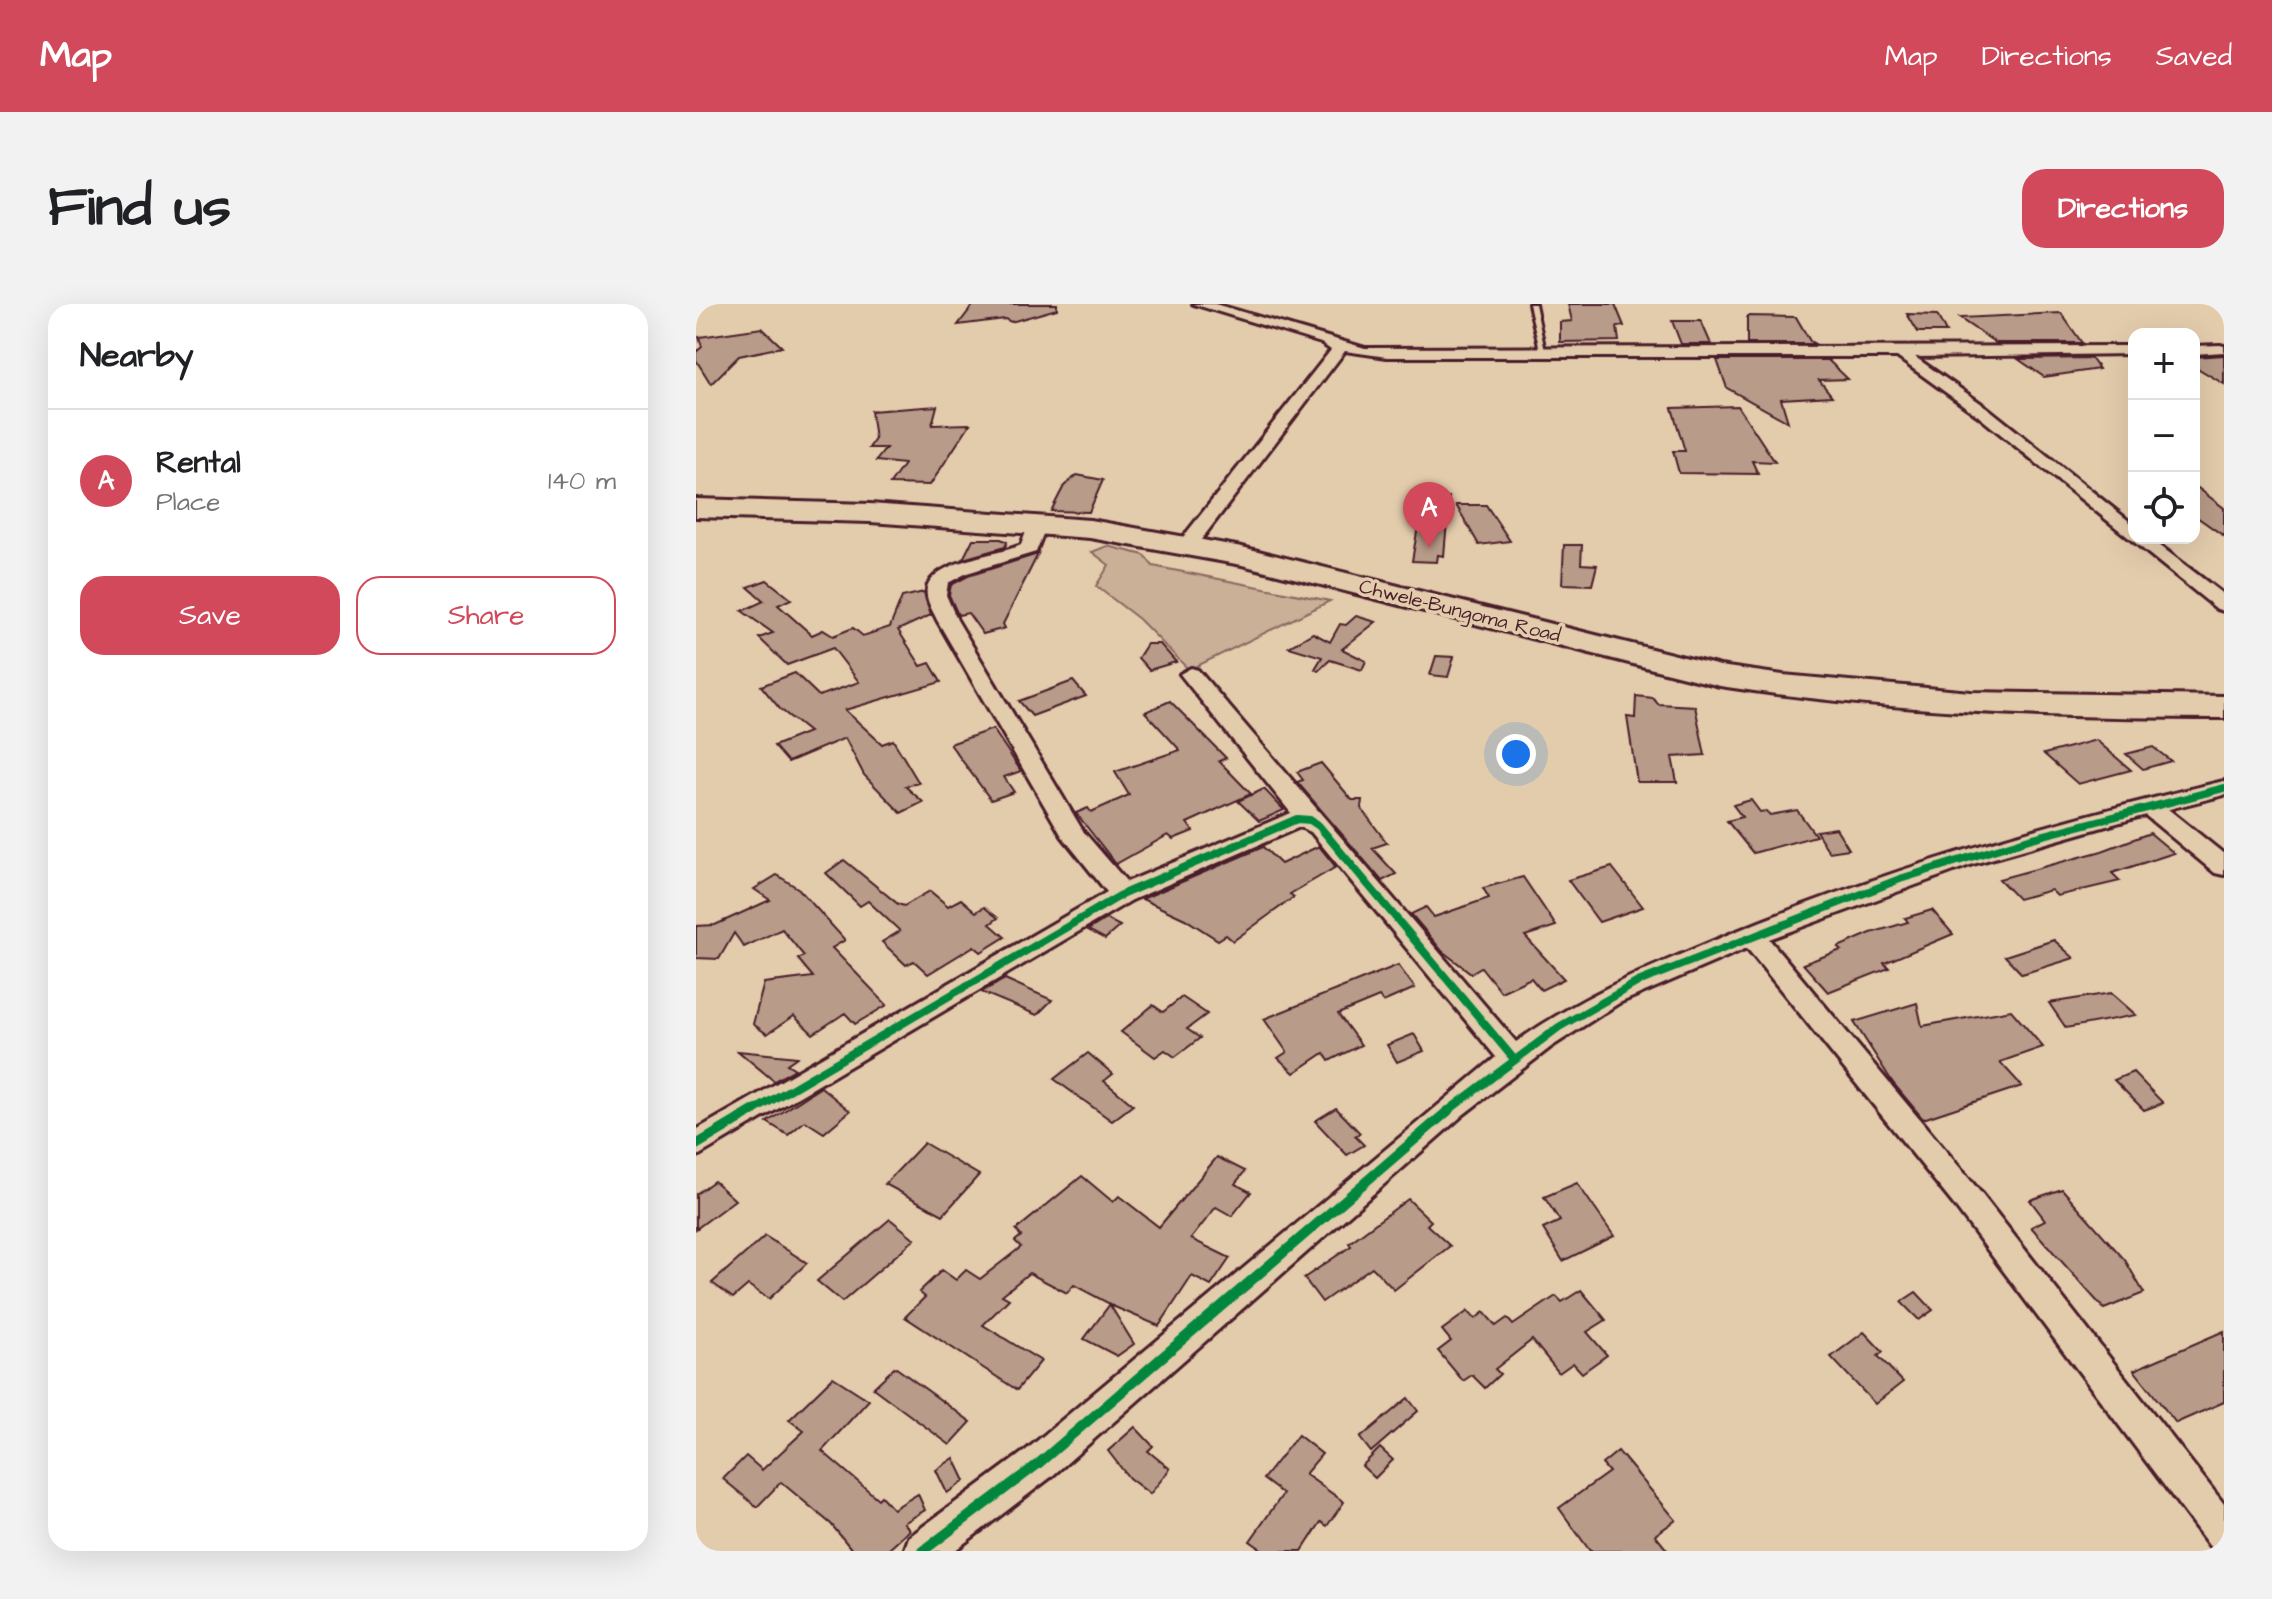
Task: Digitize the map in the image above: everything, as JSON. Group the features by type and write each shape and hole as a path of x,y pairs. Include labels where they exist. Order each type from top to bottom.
{"main road":[{"name":"Chwele-Bungoma Road","path":"696,508 870,513 1038,524 1187,545 1331,577 1720,676 1789,688 1922,701 2072,708 2224,707"}],"street":[{"path":"1200,304 1364,352 2128,350"},
{"path":"1187,545 1337,354 1339,349 1335,343"},
{"path":"2200,350 2220,349"},
{"path":"1909,353 1903,356 1983,412 2128,529"},
{"path":"1038,524 1029,548 988,563 961,566 939,581 936,595 947,620 1074,836 1123,894"},
{"path":"2147,544 2224,605"},
{"path":"1191,674 1310,820 1319,826 1513,1058"},
{"path":"923,1551 1038,1464 1513,1058 1599,1002 1751,935 1886,884 2083,821 2224,788"},
{"path":"2149,806 2224,867"},
{"path":"696,1145 1123,894 1290,821 1310,820"},
{"path":"1751,935 1965,1196 2224,1535"}],"lane":[{"path":"1532,304 1543,350"}],"shaded area":[{"path":"1107,546 1144,555 1153,566 1330,601 1189,670 1139,619 1096,586 1109,565 1092,552"}],"building":[{"path":"974,304 1057,304 1057,309 1011,322 1005,319 958,325"},
{"path":"1568,304 1615,304 1624,326 1617,327 1619,341 1560,342 1560,322 1572,321"},
{"path":"2061,313 2082,343 1996,343 1959,318"},
{"path":"1907,314 1937,315 1946,332 1918,332"},
{"path":"1747,316 1796,317 1815,344 1747,344"},
{"path":"1672,321 1701,321 1711,344 1681,344"},
{"path":"762,328 782,347 739,356 711,384 696,360 696,352 702,347 699,337"},
{"path":"2224,355 2224,384 2200,370 2200,357"},
{"path":"2091,358 2099,369 2044,377 2018,359"},
{"path":"1717,360 1828,360 1848,379 1819,380 1832,396 1781,399 1788,422 1727,388"},
{"path":"937,406 932,425 970,424 930,485 890,484 904,464 876,461 886,448 869,448 875,439 871,411"},
{"path":"1738,406 1775,462 1752,461 1758,474 1679,473 1673,451 1685,451 1672,408"},
{"path":"1077,475 1103,480 1089,512 1051,511 1064,486"},
{"path":"2200,490 2224,508 2224,536 2200,519"},
{"path":"1423,497 1449,497 1444,556 1438,555 1437,562 1412,561"},
{"path":"1456,505 1486,505 1510,541 1479,545"},
{"path":"973,539 1001,539 1007,542 1005,547 963,559"},
{"path":"1564,545 1582,545 1581,564 1597,565 1592,585 1562,584"},
{"path":"1038,554 1003,624 1005,628 983,634 968,613 958,615 949,595 951,585 968,576"},
{"path":"767,580 791,599 778,605 812,635 823,630 833,636 853,628 863,636 890,627 902,597 924,592 931,615 898,630 921,666 930,663 941,682 845,710 882,744 893,740 919,783 905,786 923,802 901,813 864,775 845,738 788,762 774,746 809,732 780,709 761,686 795,673 819,696 859,682 833,648 787,665 759,638 773,633 742,611 764,601 748,587"},
{"path":"1356,616 1376,622 1342,649 1366,661 1362,670 1330,660 1318,671 1315,669 1322,657 1289,647 1313,633 1330,642 1340,624 1346,625"},
{"path":"1147,644 1160,644 1176,662 1149,670 1138,658"},
{"path":"1436,656 1454,657 1448,677 1430,675"},
{"path":"1073,681 1086,696 1032,716 1019,701"},
{"path":"1636,696 1653,698 1658,704 1695,706 1705,755 1672,757 1677,782 1637,782 1627,717 1635,718"},
{"path":"1170,701 1226,758 1219,761 1251,794 1187,823 1193,831 1173,839 1168,835 1116,864 1076,813 1088,808 1091,812 1129,795 1115,772 1180,750 1145,712"},
{"path":"993,729 1021,771 1004,777 1014,792 991,800 950,744"},
{"path":"2096,740 2131,770 2078,784 2044,754"},
{"path":"2153,747 2171,761 2143,769 2126,754"},
{"path":"1321,763 1352,800 1362,800 1361,808 1387,843 1372,848 1396,874 1382,881 1297,782 1303,780 1297,772"},
{"path":"1264,789 1284,810 1259,821 1238,801"},
{"path":"1751,800 1760,812 1766,811 1770,815 1797,810 1816,836 1753,853 1727,821 1742,817 1733,805"},
{"path":"1836,828 1849,849 1829,852 1816,831"},
{"path":"2150,833 2174,853 2112,873 2120,881 2057,896 2051,890 2018,899 1999,879 2102,851"},
{"path":"1319,846 1336,867 1290,894 1294,897 1233,941 1226,935 1218,940 1185,919 1142,899 1263,847 1281,864"},
{"path":"844,860 898,904 904,906 930,891 948,906 961,899 976,912 984,907 998,918 990,924 1005,937 981,952 974,946 928,974 914,961 906,965 882,942 900,931 868,901 860,906 826,873"},
{"path":"1612,867 1643,907 1599,922 1568,880"},
{"path":"777,875 799,889 845,940 832,948 887,1005 855,1024 845,1013 813,1034 794,1016 767,1034 753,1024 764,983 813,977 798,959 804,956 782,929 744,947 734,933 719,959 696,958 696,926 715,925 770,900 754,889"},
{"path":"1523,877 1556,926 1525,936 1564,979 1541,990 1531,978 1501,992 1481,967 1471,973 1442,951 1411,914 1426,907 1434,917 1489,898 1483,888"},
{"path":"1932,910 1953,934 1884,963 1889,968 1828,992 1803,964 1841,950 1838,947 1871,933 1908,922 1905,918"},
{"path":"1106,919 1120,926 1105,939 1088,930"},
{"path":"2054,940 2074,958 2022,974 2005,956"},
{"path":"1398,965 1415,988 1383,1002 1379,997 1338,1014 1361,1045 1329,1061 1324,1053 1294,1073 1278,1058 1287,1052 1264,1019"},
{"path":"1005,979 1052,1000 1037,1015 981,992"},
{"path":"2111,993 2136,1015 2066,1028 2049,1003"},
{"path":"1182,997 1207,1014 1187,1029 1200,1038 1175,1057 1165,1050 1155,1057 1121,1032 1153,1005 1163,1012"},
{"path":"1917,1003 1922,1026 2011,1010 2043,1047 2000,1062 2022,1086 1923,1119 1893,1083 1854,1022"},
{"path":"1414,1034 1424,1051 1397,1062 1387,1045"},
{"path":"738,1051 797,1057 787,1064 795,1069 774,1081"},
{"path":"1088,1053 1113,1074 1104,1081 1133,1105 1112,1121 1054,1079"},
{"path":"2133,1072 2163,1103 2144,1110 2114,1080"},
{"path":"821,1087 850,1111 824,1133 805,1121 788,1135 767,1122"},
{"path":"1336,1108 1360,1133 1355,1136 1364,1145 1347,1155 1315,1121"},
{"path":"924,1143 979,1175 943,1215 885,1184"},
{"path":"1217,1157 1245,1171 1235,1184 1251,1192 1232,1216 1216,1207 1191,1239 1230,1258 1211,1286 1192,1276 1159,1326 1110,1305 1134,1344 1117,1356 1084,1339 1110,1304 1074,1285 1067,1293 1029,1273 1002,1295 1009,1299 983,1325 1041,1361 1017,1390 905,1317 925,1297 919,1292 942,1270 956,1280 966,1270 980,1279 1021,1247 1015,1241 1021,1236 1016,1230 1082,1176 1113,1202 1119,1196 1159,1227"},
{"path":"714,1181 735,1200 696,1229 696,1194"},
{"path":"1577,1183 1614,1236 1563,1261 1543,1229 1560,1221 1544,1197"},
{"path":"2062,1189 2125,1260 2144,1293 2104,1309 2031,1227 2045,1220 2030,1200"},
{"path":"1408,1199 1431,1221 1427,1225 1450,1246 1394,1290 1372,1267 1322,1302 1304,1278 1351,1246 1349,1243"},
{"path":"890,1219 915,1239 842,1302 817,1281"},
{"path":"765,1236 807,1263 769,1299 748,1285 733,1298 712,1283"},
{"path":"1581,1290 1606,1320 1587,1332 1607,1355 1582,1373 1573,1363 1559,1373 1532,1340 1495,1369 1500,1374 1485,1388 1472,1375 1463,1381 1438,1351 1451,1341 1442,1330 1468,1311 1475,1319 1484,1312 1496,1326 1507,1318 1513,1325 1556,1296 1562,1302"},
{"path":"1916,1292 1933,1310 1919,1320 1901,1302"},
{"path":"2224,1331 2224,1402 2176,1423 2134,1370"},
{"path":"1864,1332 1883,1352 1878,1356 1903,1382 1875,1404 1831,1357"},
{"path":"895,1367 971,1422 950,1445 873,1388"},
{"path":"833,1377 869,1400 822,1451 878,1499 881,1496 893,1509 918,1494 925,1510 904,1523 910,1530 887,1551 853,1551 831,1524 781,1482 757,1507 723,1479 746,1456 762,1470 804,1431 789,1420"},
{"path":"1408,1398 1418,1411 1371,1452 1360,1438"},
{"path":"1135,1427 1153,1446 1148,1451 1170,1469 1150,1494 1129,1478 1108,1451"},
{"path":"1298,1435 1322,1454 1305,1474 1344,1502 1327,1526 1321,1522 1302,1551 1264,1551 1250,1541 1283,1494 1263,1479"},
{"path":"1380,1448 1393,1460 1375,1478 1362,1466"},
{"path":"1618,1451 1676,1520 1655,1535 1668,1551 1590,1551 1559,1508 1609,1472 1602,1464"},
{"path":"954,1458 965,1481 947,1493 936,1470"}],"cycle path":[{"path":"923,1551 1038,1464 1454,1106 1523,1052 1609,995 1774,926 1900,879 2093,821 2224,788"},
{"path":"696,1145 1123,894 1297,819 1310,820 1319,826 1513,1058"}],"place":[{"name":"Rental","path":"1429,548"}]}
